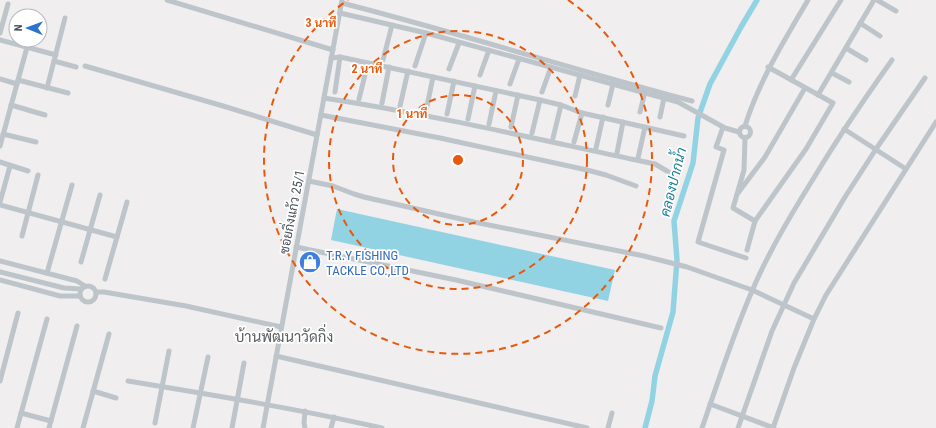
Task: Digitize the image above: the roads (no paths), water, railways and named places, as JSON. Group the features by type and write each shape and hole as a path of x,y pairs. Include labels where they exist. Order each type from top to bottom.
{"street":[{"path":"169,0 333,50"},
{"path":"739,132 741,128 745,126 754,98 768,68 808,0"},
{"path":"791,80 841,0"},
{"path":"818,95 875,0 896,11"},
{"path":"342,2 692,101"},
{"name":"ซอยกิ่งแก้ว 25/1","path":"263,428 342,2"},
{"path":"0,33 8,4"},
{"path":"340,13 426,33 678,102 724,127 739,132 741,136 745,138"},
{"path":"47,88 65,18"},
{"path":"860,23 880,36"},
{"path":"383,60 392,25"},
{"path":"415,66 426,33"},
{"path":"449,69 459,42"},
{"path":"0,146 27,48"},
{"path":"31,48 56,55"},
{"path":"846,48 866,60"},
{"path":"480,75 489,50"},
{"path":"331,58 340,57 540,100 582,113 684,136"},
{"path":"335,92 340,57"},
{"path":"510,84 519,58"},
{"path":"702,428 736,330 752,290 782,230 844,129 892,60"},
{"path":"54,62 76,67"},
{"path":"358,99 368,63"},
{"path":"85,66 224,106 317,135"},
{"path":"382,103 389,67"},
{"path":"542,92 551,67"},
{"path":"747,250 755,221 806,149 833,103 768,68"},
{"path":"400,106 408,71"},
{"path":"832,72 849,82"},
{"path":"575,96 580,75"},
{"path":"426,111 433,77"},
{"path":"738,428 763,355 783,304 794,283 876,149 925,78"},
{"path":"0,79 68,93"},
{"path":"447,114 454,81"},
{"path":"608,105 613,84"},
{"path":"468,119 475,86"},
{"path":"738,193 765,158 805,88"},
{"path":"489,124 496,91"},
{"path":"640,112 645,92"},
{"path":"511,127 518,96"},
{"path":"324,98 441,118 655,164 672,174"},
{"path":"660,117 664,98"},
{"path":"532,133 540,100"},
{"path":"11,105 45,115"},
{"path":"553,138 560,105"},
{"path":"574,142 582,113"},
{"path":"321,115 440,138 587,170 636,186"},
{"path":"596,148 602,117"},
{"path":"0,120 7,122"},
{"path":"617,153 623,122"},
{"path":"710,404 774,428 794,368 814,319 826,295 936,122"},
{"path":"745,126 749,128 750,132 749,136 745,138 744,170 733,208 755,221"},
{"path":"638,158 645,127"},
{"path":"724,127 716,147 724,150 698,242 746,258"},
{"path":"844,129 906,169"},
{"path":"3,134 36,142"},
{"path":"0,162 28,171"},
{"path":"10,166 0,204 117,237"},
{"path":"22,236 38,174"},
{"path":"308,181 333,186 354,194 467,220 644,256 686,267 752,290 814,319"},
{"path":"47,273 72,185"},
{"path":"81,262 100,195"},
{"path":"105,279 127,202"},
{"path":"296,247 456,280 661,328"},
{"path":"0,261 77,281 83,288"},
{"path":"0,272 64,288 83,288 92,286 96,292 95,298 90,302 85,302 80,296"},
{"path":"0,280 60,296 80,296"},
{"path":"46,293 48,284"},
{"path":"80,296 83,288"},
{"path":"96,292 104,292 186,306 281,327"},
{"path":"0,381 18,313"},
{"path":"17,428 47,319"},
{"path":"49,428 77,326"},
{"path":"90,428 84,427 109,334"},
{"path":"155,422 169,351"},
{"path":"276,356 587,428"},
{"path":"193,428 208,357"},
{"path":"232,428 244,363"},
{"path":"128,381 237,398 382,428"},
{"path":"93,392 116,398"},
{"path":"305,411 305,428"},
{"path":"21,413 51,420"},
{"path":"608,428 612,413"},
{"path":"331,428 334,417"}],"water":[{"path":"337,209 615,270 608,301 331,240"}],"waterway":[{"name":"คลองปากน้ำ","path":"645,428 652,401 655,376 673,312 677,260 674,221 693,163 698,118 710,84 757,0"}],"place":[{"name":"T.R.Y FISHING TACKLE CO.,LTD","path":"310,262"}],"district":[{"name":"บ้านพัฒนาวัดกิ่ง","path":"284,337"}]}
